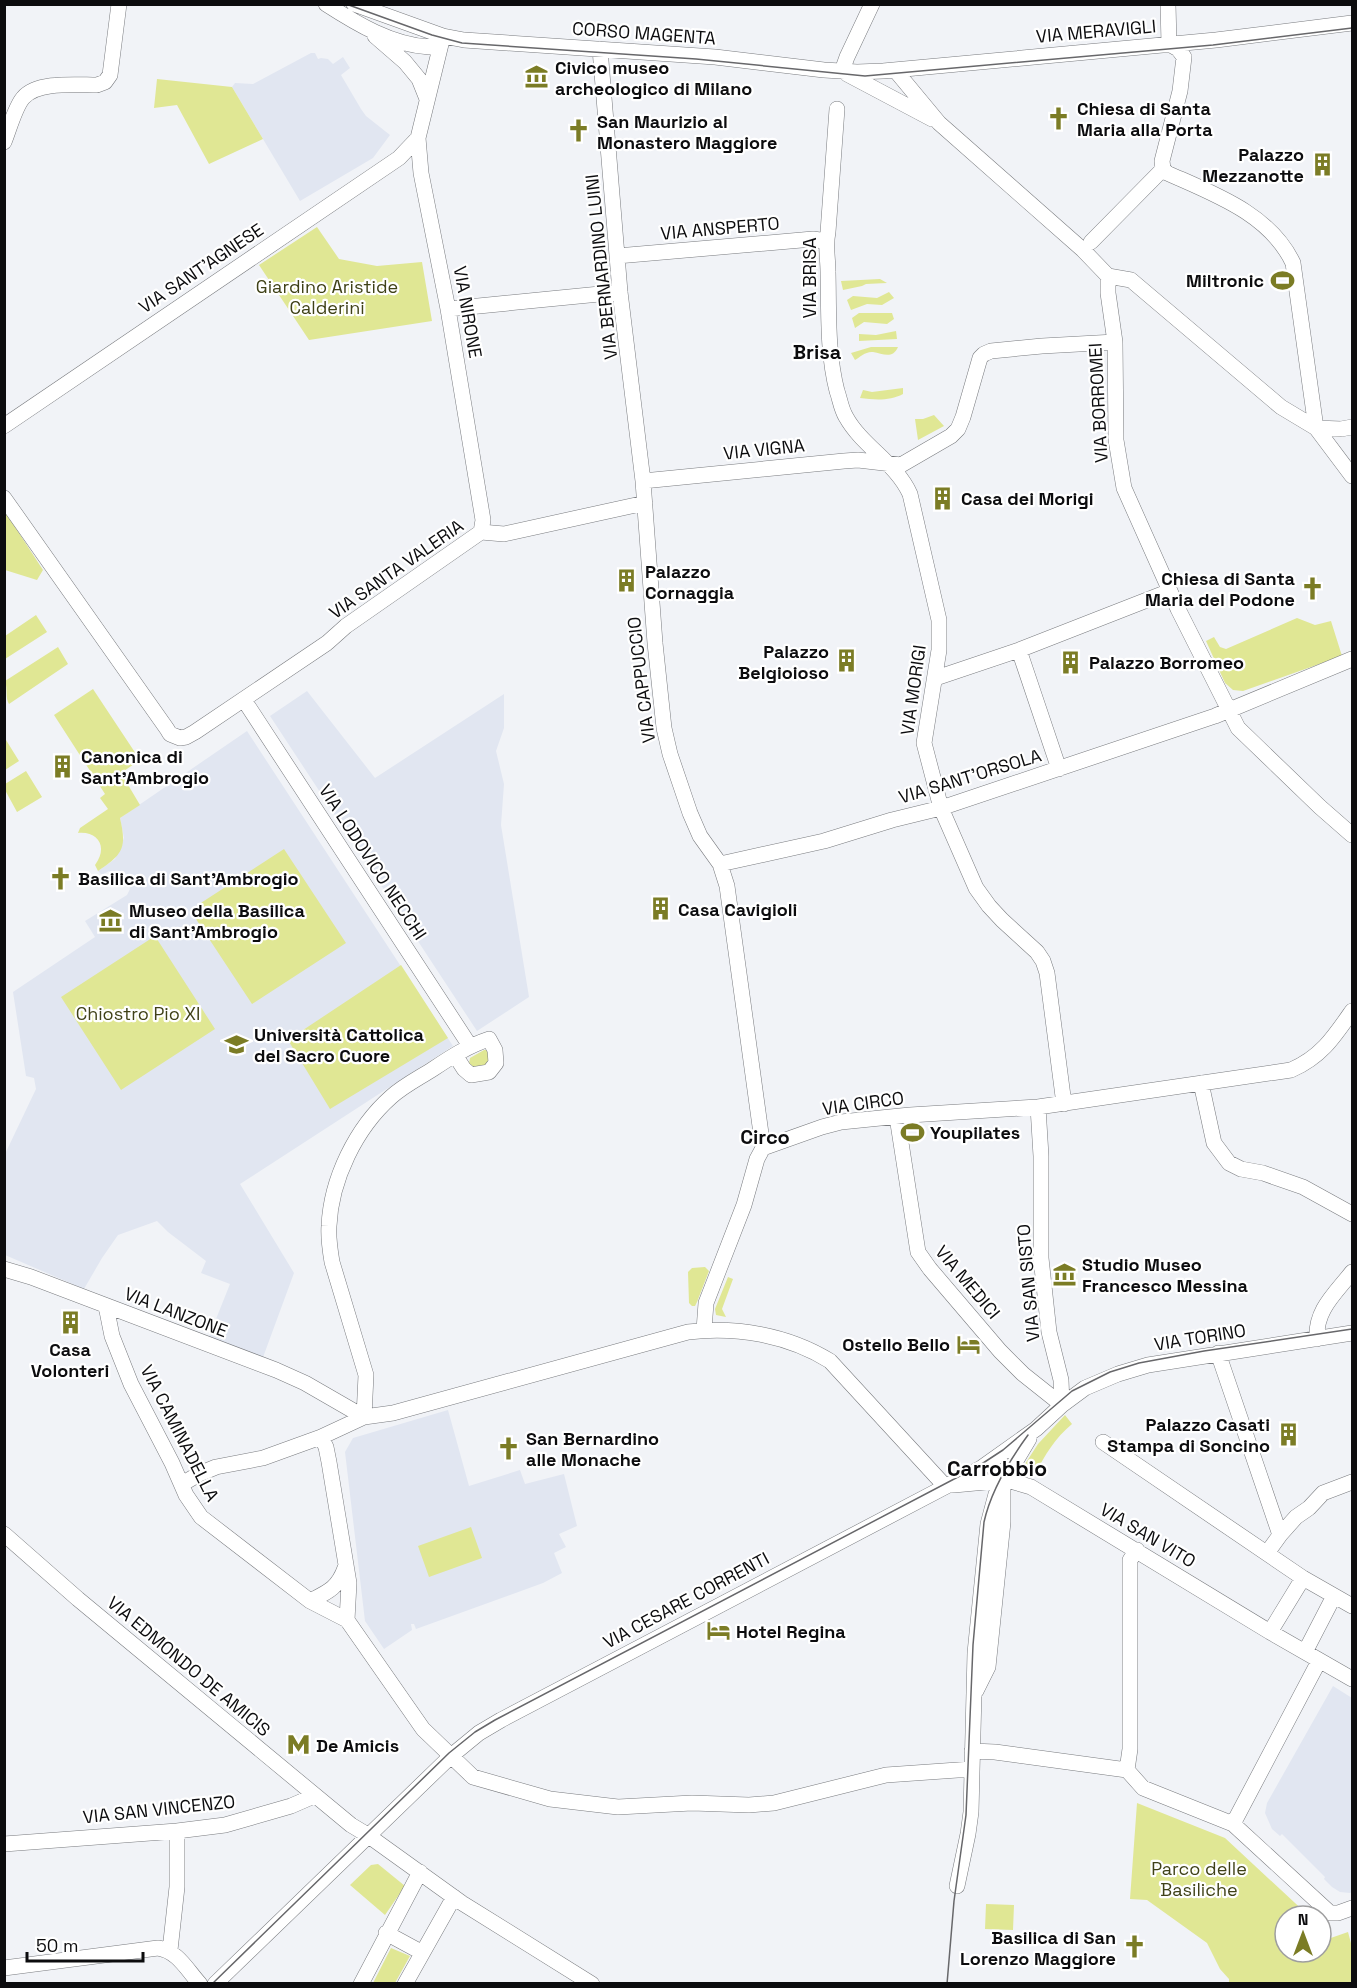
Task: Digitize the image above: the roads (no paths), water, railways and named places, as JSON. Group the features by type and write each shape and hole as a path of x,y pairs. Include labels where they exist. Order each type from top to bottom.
{"street":[{"path":"4,142 19,104 31,91 41,87 105,82 110,75 119,4"},
{"name":"CORSO MAGENTA","path":"326,4 368,30 422,46 429,46 443,36"},
{"name":"CORSO MAGENTA","path":"354,4 443,36 484,42 715,57 842,71"},
{"path":"872,4 842,71 939,123"},
{"path":"1168,4 1169,44 1178,49 1184,57 1180,91 1162,161 1163,169 1227,201 1258,220 1288,250 1293,263 1316,428"},
{"name":"VIA MERAVIGLI","path":"842,71 895,70 1216,40 1353,23"},
{"path":"368,30 405,62 420,79 427,99"},
{"name":"VIA NIRONE","path":"443,36 417,138 421,173 448,309 483,520 482,532"},
{"name":"VIA BERNARDINO LUINI","path":"600,49 620,292 644,481"},
{"path":"895,70 939,123 1083,250 1108,276 1131,280 1281,407 1316,428 1353,476"},
{"name":"VIA BRISA","path":"837,109 826,244 832,371 845,416 888,464"},
{"name":"VIA SANT'AGNESE","path":"4,426 399,158 417,138"},
{"path":"1091,242 1163,169"},
{"name":"VIA ANSPERTO","path":"617,256 813,239 826,244"},
{"name":"VIA BORROMEI","path":"1108,276 1115,342 1116,441 1124,488 1170,591 1238,728 1320,807 1353,835"},
{"path":"448,309 620,292"},
{"path":"888,464 901,465 951,436 958,429 967,407 977,365 984,354 991,351 1042,346 1115,342"},
{"path":"1316,428 1353,427"},
{"name":"VIA VIGNA","path":"644,481 844,460 888,464"},
{"name":"VIA MORIGI","path":"888,464 904,482 909,494 936,599 939,620 936,678 924,743 942,808 976,888 989,906 1037,951 1043,961 1047,973 1064,1104"},
{"name":"VIA CAPPUCCIO","path":"644,481 655,643 664,728 670,754 690,813 700,836 720,864 727,886 763,1148"},
{"name":"VIA SANTA VALERIA","path":"4,498 170,734 180,738 195,732 244,700 482,532 504,534 645,503"},
{"path":"936,678 1019,650 1170,591"},
{"path":"1019,650 1059,768"},
{"name":"VIA SANT'ORSOLA","path":"720,864 824,841 892,820 942,808 1228,710 1348,660"},
{"name":"VIA LODOVICO NECCHI","path":"244,700 470,1046"},
{"name":"VIA CIRCO","path":"763,1148 840,1122 1038,1107 1291,1070 1307,1063 1329,1044 1353,1011"},
{"path":"364,1417 366,1374 332,1262 329,1226 335,1187 358,1137 392,1096 454,1055 489,1039 495,1050 496,1063 489,1072 471,1075 454,1055"},
{"path":"1201,1083 1214,1143 1229,1163 1241,1169 1263,1173 1303,1187 1353,1214"},
{"name":"VIA SAN SISTO","path":"1038,1107 1041,1156 1041,1258 1049,1332 1060,1380 1062,1405"},
{"name":"VIA MEDICI","path":"897,1117 918,1252 1000,1351 1030,1380 1062,1405"},
{"path":"704,1330 706,1303 744,1205 757,1159 763,1148"},
{"name":"VIA LANZONE","path":"4,1269 31,1277 276,1370 305,1383 364,1417"},
{"path":"1317,1339 1318,1319 1323,1308 1353,1272"},
{"name":"VIA CAMINADELLA","path":"106,1306 112,1336 131,1384 193,1507 201,1517 310,1601 347,1620 423,1730 473,1778 550,1799 618,1807 692,1803 749,1805 774,1803 886,1775 972,1769"},
{"path":"182,1484 216,1467 263,1458 321,1437 364,1417 393,1413 676,1335 704,1330 775,1337 815,1352 830,1361 945,1486"},
{"name":"VIA TORINO","path":"1062,1405 1085,1388 1118,1374 1148,1365 1353,1333"},
{"path":"1218,1353 1280,1535"},
{"path":"945,1486 981,1468 1036,1429 1062,1405"},
{"path":"957,1886 968,1834 974,1696 988,1667 1003,1522 1003,1480 1036,1429"},
{"path":"321,1437 329,1462 348,1583 347,1620"},
{"path":"1104,1442 1303,1578 1353,1606"},
{"path":"945,1486 1003,1480"},
{"name":"VIA SAN VITO","path":"1003,1480 1012,1480 1031,1487 1305,1652"},
{"path":"1267,1553 1296,1517 1309,1508 1323,1493 1353,1482"},
{"name":"VIA CESARE CORRENTI","path":"215,1983 451,1756 479,1733 945,1486"},
{"name":"VIA EDMONDO DE AMICIS","path":"4,1534 78,1599 314,1796 351,1825 420,1872"},
{"path":"1127,1770 1130,1749 1130,1560 1137,1550"},
{"path":"310,1601 336,1586 345,1568"},
{"path":"1270,1632 1303,1578"},
{"path":"1334,1596 1305,1652 1353,1679"},
{"path":"1233,1824 1319,1661"},
{"path":"972,1750 1127,1770 1143,1788 1233,1824 1330,1913 1353,1908"},
{"name":"VIA SAN VINCENZO","path":"4,1844 177,1831 225,1825 291,1806 314,1796"},
{"path":"170,1950 177,1887 177,1831"},
{"path":"361,1983 420,1872 454,1897 592,1983"},
{"path":"405,1983 454,1897"},
{"path":"386,1933 421,1952"},
{"path":"4,1968 158,1948 170,1950 200,1983"}],"tram line":[{"path":"346,4 432,35 462,43 696,59 865,76 1213,45 1352,28"},
{"path":"212,1984 449,1753 475,1732 495,1720 977,1467 1003,1450 1072,1391 1110,1372 1139,1363 1204,1351 1352,1329"},
{"path":"947,1984 954,1901 966,1815 973,1645 984,1522 991,1499 1002,1476 1028,1435"}],"place":[{"name":"Civico museo archeologico di Milano","path":"537,77"},
{"name":"Chiesa di Santa Maria alla Porta","path":"1059,118"},
{"name":"San Maurizio al Monastero Maggiore","path":"579,131"},
{"name":"Palazzo Mezzanotte","path":"1322,164"},
{"name":"Miltronic","path":"1282,280"},
{"name":"Casa dei Morigi","path":"943,498"},
{"name":"Palazzo Cornaggia","path":"627,581"},
{"name":"Chiesa di Santa Maria del Podone","path":"1313,588"},
{"name":"Palazzo Belgioioso","path":"847,661"},
{"name":"Palazzo Borromeo","path":"1071,662"},
{"name":"Canonica di Sant'Ambrogio","path":"63,766"},
{"name":"Basilica di Sant'Ambrogio","path":"60,878"},
{"name":"Casa Cavigioli","path":"660,909"},
{"name":"Museo della Basilica di Sant'Ambrogio","path":"111,920"},
{"name":"Università Cattolica del Sacro Cuore","path":"236,1044"},
{"name":"Youpilates","path":"912,1132"},
{"name":"Studio Museo Francesco Messina","path":"1064,1274"},
{"name":"Casa Volonteri","path":"70,1323"},
{"name":"Ostello Bello","path":"968,1344"},
{"name":"Palazzo Casati Stampa di Soncino","path":"1288,1434"},
{"name":"San Bernardino alle Monache","path":"508,1448"},
{"name":"Hotel Regina","path":"718,1631"},
{"name":"De Amicis","path":"298,1745"},
{"name":"Basilica di San Lorenzo Maggiore","path":"1134,1947"}],"district":[{"name":"Brisa","path":"817,352"},
{"name":"Circo","path":"765,1137"},
{"name":"Carrobbio","path":"997,1468"}],"park label":[{"name":"Giardino Aristide Calderini","path":"327,296"},
{"name":"Chiostro Pio XI","path":"138,1013"},
{"name":"Parco delle Basiliche","path":"1199,1878"}]}
